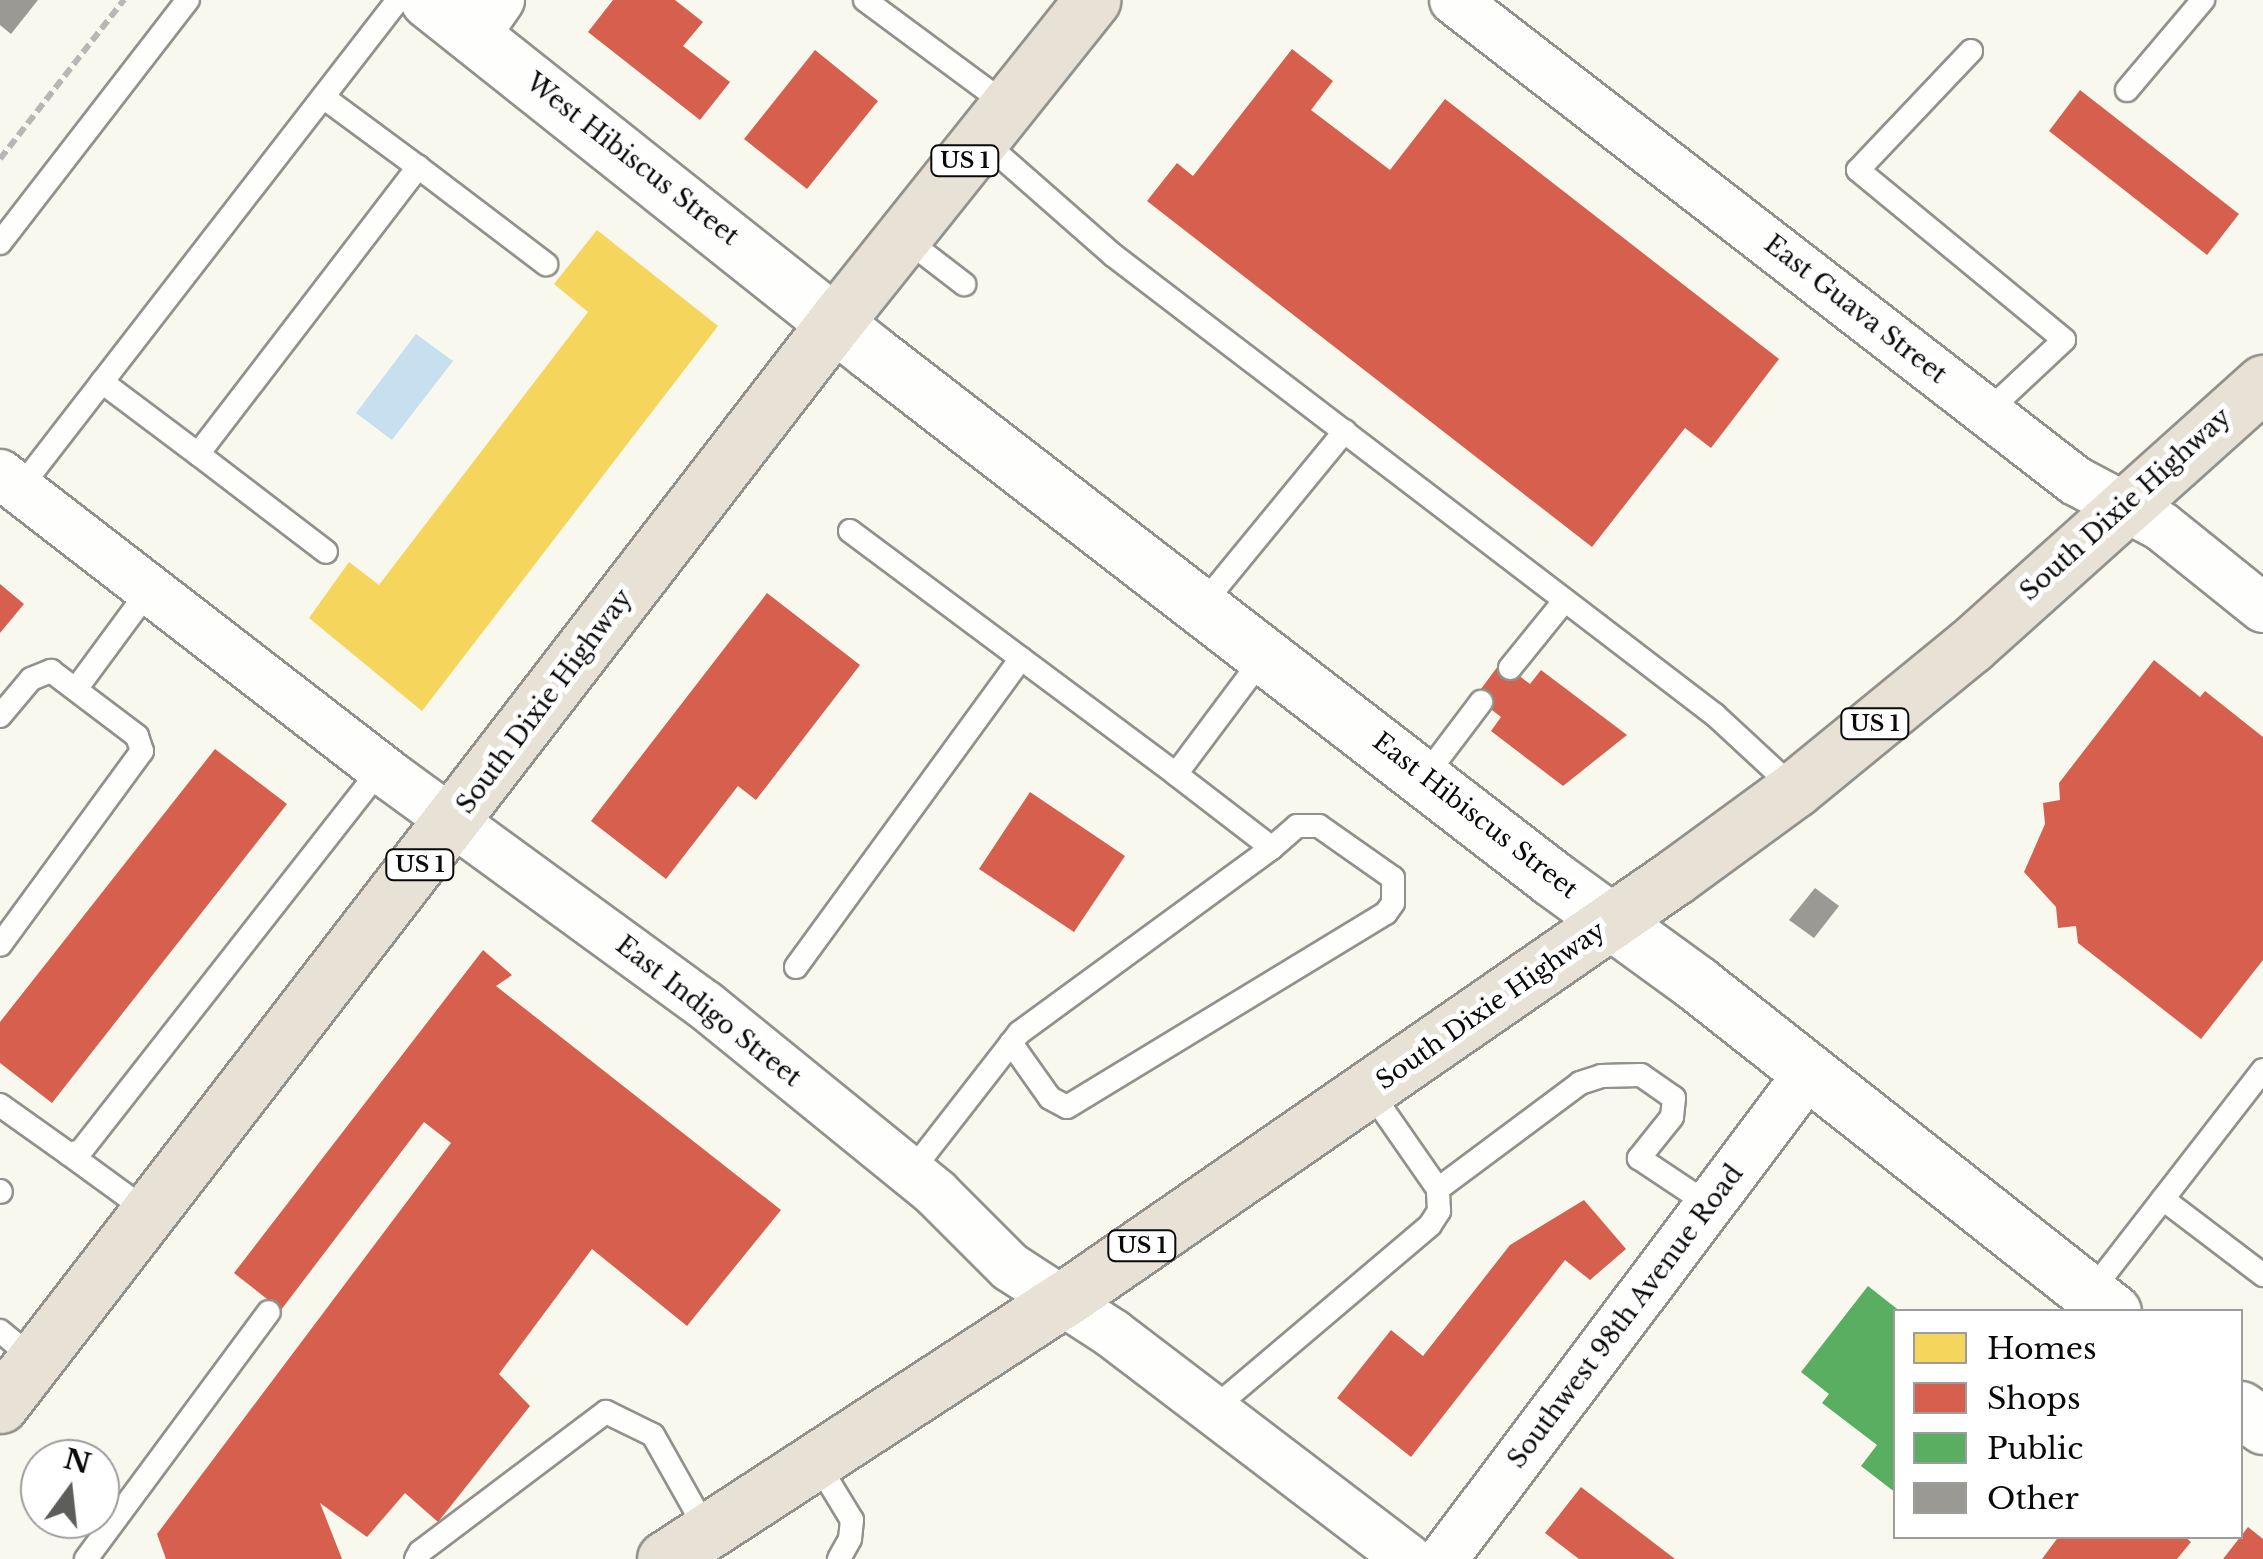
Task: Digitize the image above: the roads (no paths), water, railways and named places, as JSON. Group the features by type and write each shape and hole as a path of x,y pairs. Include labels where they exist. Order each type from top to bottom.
{"highway":[{"name":"South Dixie Highway","path":"0,1405 18,1346 150,1213 836,321 1092,0"},
{"name":"South Dixie Highway","path":"686,1545 1063,1300 1370,1091 1795,788 1970,646 2263,382"}],"street":[{"name":"West Hibiscus Street","path":"428,0 488,18 836,321"},
{"name":"East Guava Street","path":"1454,0 2076,481 2161,526 2263,608"},
{"name":"East Hibiscus Street","path":"836,321 1612,922 1696,982 2102,1302"},
{"name":"East Indigo Street","path":"10,481 381,768 704,1005 910,1174 1010,1266 1063,1300 1408,1559"},
{"name":"Southwest 98th Avenue Road","path":"1443,1559 1808,1074"}],"lane":[{"path":"0,243 188,0"},
{"path":"10,481 102,382 398,0"},
{"path":"865,0 995,123 1113,255 1715,714 1795,788"},
{"path":"2127,90 2203,0"},
{"path":"1970,51 1858,170 2064,340 1987,412"},
{"path":"323,96 546,264"},
{"path":"198,454 418,167"},
{"path":"904,238 964,284"},
{"path":"102,382 326,552"},
{"path":"1202,605 1345,431"},
{"path":"850,531 1272,848"},
{"path":"76,689 148,590"},
{"path":"1510,668 1565,600"},
{"path":"1176,774 1265,655"},
{"path":"796,967 1021,658"},
{"path":"0,716 26,683 51,672 137,736 142,750 0,945"},
{"path":"1425,776 1481,702"},
{"path":"75,1152 381,768"},
{"path":"910,1174 1011,1042 1044,1012 1297,826 1318,826 1393,878 1393,903 1386,913 1067,1107 1050,1098 1011,1042"},
{"path":"2102,1302 2164,1199 2263,1070"},
{"path":"1438,1190 1580,1083 1601,1076 1641,1075 1674,1098 1672,1117 1639,1158 1711,1206"},
{"path":"1212,1410 1430,1226 1439,1210 1438,1190 1370,1091"},
{"path":"0,1105 75,1152 150,1213"},
{"path":"2164,1199 2261,1269"},
{"path":"86,1559 269,1312"},
{"path":"416,1559 420,1552 606,1412 653,1435 686,1545"},
{"path":"815,1460 852,1520 850,1539 839,1559"}],"water":[{"path":"416,334 453,361 392,440 356,413"}]}
